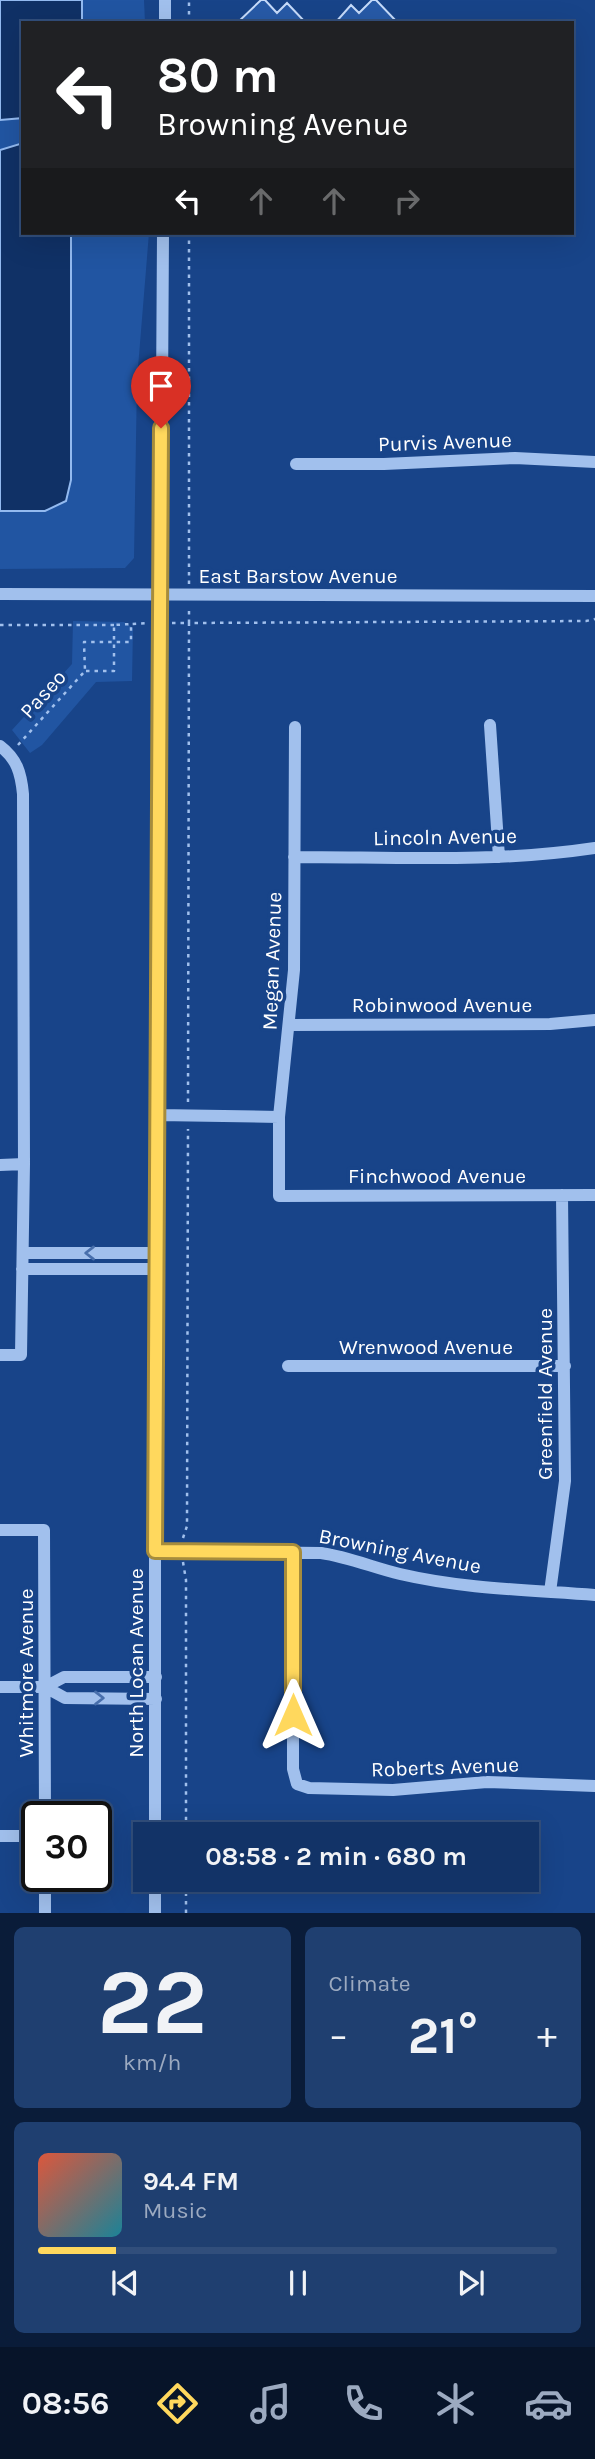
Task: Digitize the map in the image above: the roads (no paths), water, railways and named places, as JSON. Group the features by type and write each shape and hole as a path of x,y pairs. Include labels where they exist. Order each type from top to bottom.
{"street":[{"path":"165,0 165,21"},
{"name":"North Locan Avenue","path":"155,1822 163,235"},
{"name":"Purvis Avenue","path":"296,464 384,464 515,458 595,462"},
{"name":"East Barstow Avenue","path":"0,594 595,596"},
{"path":"490,725 499,857"},
{"name":"Megan Avenue","path":"279,1196 279,1117 294,970 295,727"},
{"path":"0,1355 21,1355 24,1164 23,794 20,771 5,750"},
{"name":"Lincoln Avenue","path":"294,857 499,857 557,854 595,848"},
{"name":"Robinwood Avenue","path":"290,1024 550,1024 595,1020"},
{"path":"158,1115 279,1117"},
{"path":"0,1165 24,1164"},
{"name":"Greenfield Avenue","path":"550,1592 565,1481 562,1195"},
{"name":"Finchwood Avenue","path":"279,1196 595,1195"},
{"path":"23,1254 156,1253"},
{"path":"22,1269 156,1269"},
{"name":"Wrenwood Avenue","path":"288,1366 565,1366"},
{"name":"Whitmore Avenue","path":"0,1530 44,1530 45,1801"},
{"name":"Browning Avenue","path":"155,1551 293,1552 340,1556 400,1574 471,1586 595,1595"},
{"name":"Roberts Avenue","path":"293,1552 293,1769 297,1784 309,1788 393,1790 487,1782 595,1786"},
{"path":"0,1687 46,1687 64,1677 156,1677"},
{"path":"46,1687 65,1698 156,1699"},
{"path":"0,1836 21,1836"},
{"path":"45,1892 45,1913"},
{"path":"155,1892 155,1913"}]}
